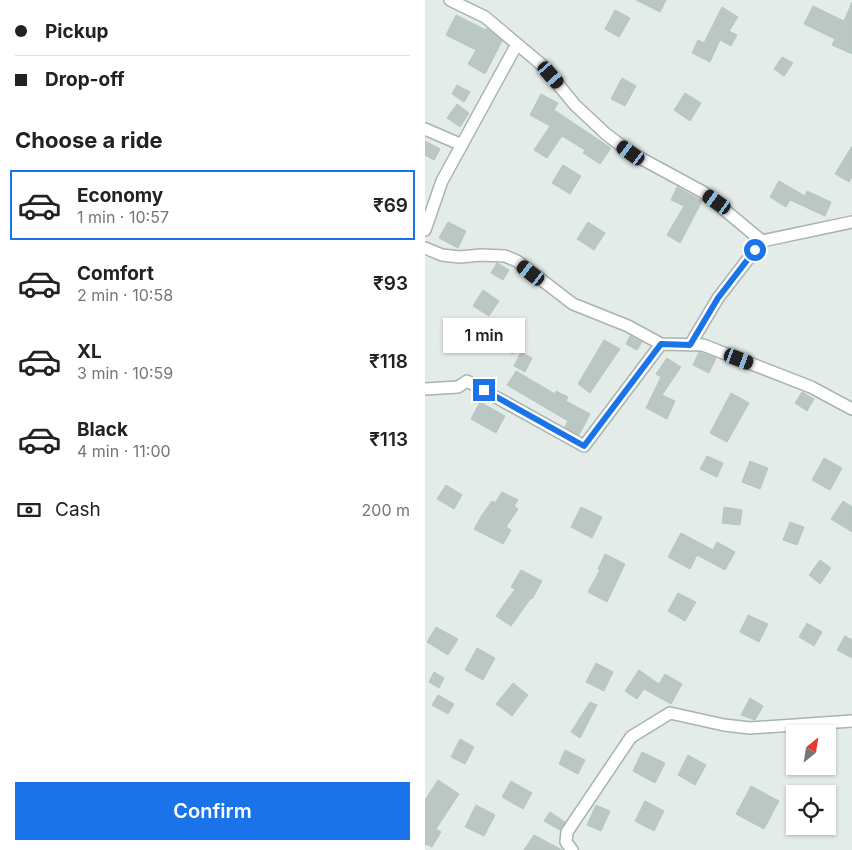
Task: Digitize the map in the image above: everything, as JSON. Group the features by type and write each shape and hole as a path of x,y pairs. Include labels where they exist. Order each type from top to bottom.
{"street":[{"path":"450,0 485,17 517,44 541,65 575,105 606,134 631,153 703,192 762,241"},
{"path":"425,230 442,181 517,44"},
{"path":"425,129 462,145"},
{"path":"690,345 718,298 762,241 852,222"},
{"path":"425,248 442,255 461,257 481,255 505,256 517,261 573,304 628,326 661,344 703,345 811,387 852,410"},
{"path":"425,389 458,387 467,381 584,446 661,344"},
{"path":"572,850 566,842 567,832 631,737 671,713 724,725 750,728 852,721"}],"building":[{"path":"636,0 666,0 660,12"},
{"path":"852,2 852,54 832,45 835,39 804,24 813,6 844,21"},
{"path":"722,7 738,17 729,31 737,35 731,46 720,40 710,62 692,53 698,40 704,43"},
{"path":"615,10 630,18 619,37 605,29"},
{"path":"456,15 486,30 487,28 502,41 485,74 468,64 476,50 446,35"},
{"path":"782,57 793,63 784,76 774,69"},
{"path":"622,78 636,86 625,106 611,99"},
{"path":"457,85 470,92 464,102 452,94"},
{"path":"685,93 701,103 690,121 674,110"},
{"path":"541,94 558,103 554,110 611,148 600,164 583,153 585,150 562,136 547,158 534,150 550,126 530,115"},
{"path":"457,104 469,113 460,127 447,118"},
{"path":"425,141 440,149 434,160 425,155"},
{"path":"852,146 852,177 849,182 835,174"},
{"path":"563,165 581,176 570,194 552,183"},
{"path":"779,181 805,196 807,191 831,202 825,216 790,200 786,207 770,197"},
{"path":"677,187 702,201 680,243 667,235 684,206 671,200"},
{"path":"448,222 466,231 458,248 439,238"},
{"path":"588,222 605,233 594,250 577,239"},
{"path":"497,263 509,270 503,280 491,273"},
{"path":"483,290 499,301 489,316 473,306"},
{"path":"509,330 522,337 513,354 500,347"},
{"path":"630,336 642,342 637,350 626,344"},
{"path":"604,340 620,349 590,393 578,384"},
{"path":"521,352 532,358 525,372 514,366"},
{"path":"699,352 716,358 709,373 693,365"},
{"path":"667,358 681,367 662,395 675,401 667,419 646,408 661,377 656,374"},
{"path":"516,371 555,394 556,391 568,397 566,401 590,414 579,435 565,427 568,421 507,385"},
{"path":"802,392 814,399 807,411 795,403"},
{"path":"731,393 749,403 727,442 710,433"},
{"path":"480,402 505,416 496,433 471,419"},
{"path":"707,456 723,463 717,477 700,469"},
{"path":"824,458 842,468 830,490 812,480"},
{"path":"750,461 768,468 760,489 742,482"},
{"path":"446,485 462,495 454,509 437,499"},
{"path":"502,492 518,500 514,506 518,509 506,527 511,530 503,544 474,529 492,501 495,503"},
{"path":"843,501 852,507 852,532 831,519"},
{"path":"581,507 602,517 592,538 571,527"},
{"path":"724,507 742,510 740,525 722,523"},
{"path":"790,522 804,527 797,545 783,540"},
{"path":"681,533 713,550 717,542 735,552 725,570 697,555 690,569 668,557"},
{"path":"605,554 625,564 607,602 588,592 600,570 598,569"},
{"path":"820,560 831,568 820,584 809,575"},
{"path":"521,570 542,581 532,599 511,626 496,616 515,589 511,587"},
{"path":"678,593 696,602 685,621 668,611"},
{"path":"748,615 768,624 759,642 740,632"},
{"path":"807,623 822,632 814,646 799,637"},
{"path":"436,627 458,639 448,655 427,642"},
{"path":"845,636 852,640 852,658 837,650"},
{"path":"477,648 495,658 483,680 465,670"},
{"path":"596,663 613,672 604,691 586,682"},
{"path":"639,670 659,684 665,674 682,684 671,704 644,689 637,699 625,691"},
{"path":"434,672 444,678 439,688 429,682"},
{"path":"513,683 528,695 512,716 496,704"},
{"path":"438,695 454,704 448,714 432,705"},
{"path":"750,698 763,706 755,720 741,715"},
{"path":"590,702 597,705 580,738 571,732"},
{"path":"460,739 474,747 465,764 451,757"},
{"path":"565,750 585,760 578,774 559,764"},
{"path":"642,752 665,763 655,783 633,771"},
{"path":"688,755 706,765 695,785 678,775"},
{"path":"438,780 459,794 436,829 441,832 432,847 426,844 425,846 425,800"},
{"path":"511,781 532,793 523,809 502,797"},
{"path":"751,786 779,801 764,829 736,814"},
{"path":"645,801 664,811 654,831 635,821"},
{"path":"476,805 495,815 484,836 465,827"},
{"path":"596,805 610,811 601,831 587,825"},
{"path":"550,812 565,822 560,830 544,821"},
{"path":"534,835 562,850 524,850"}],"route":[{"path":"484,390 584,446 661,344 690,345 718,298 755,250"}]}
